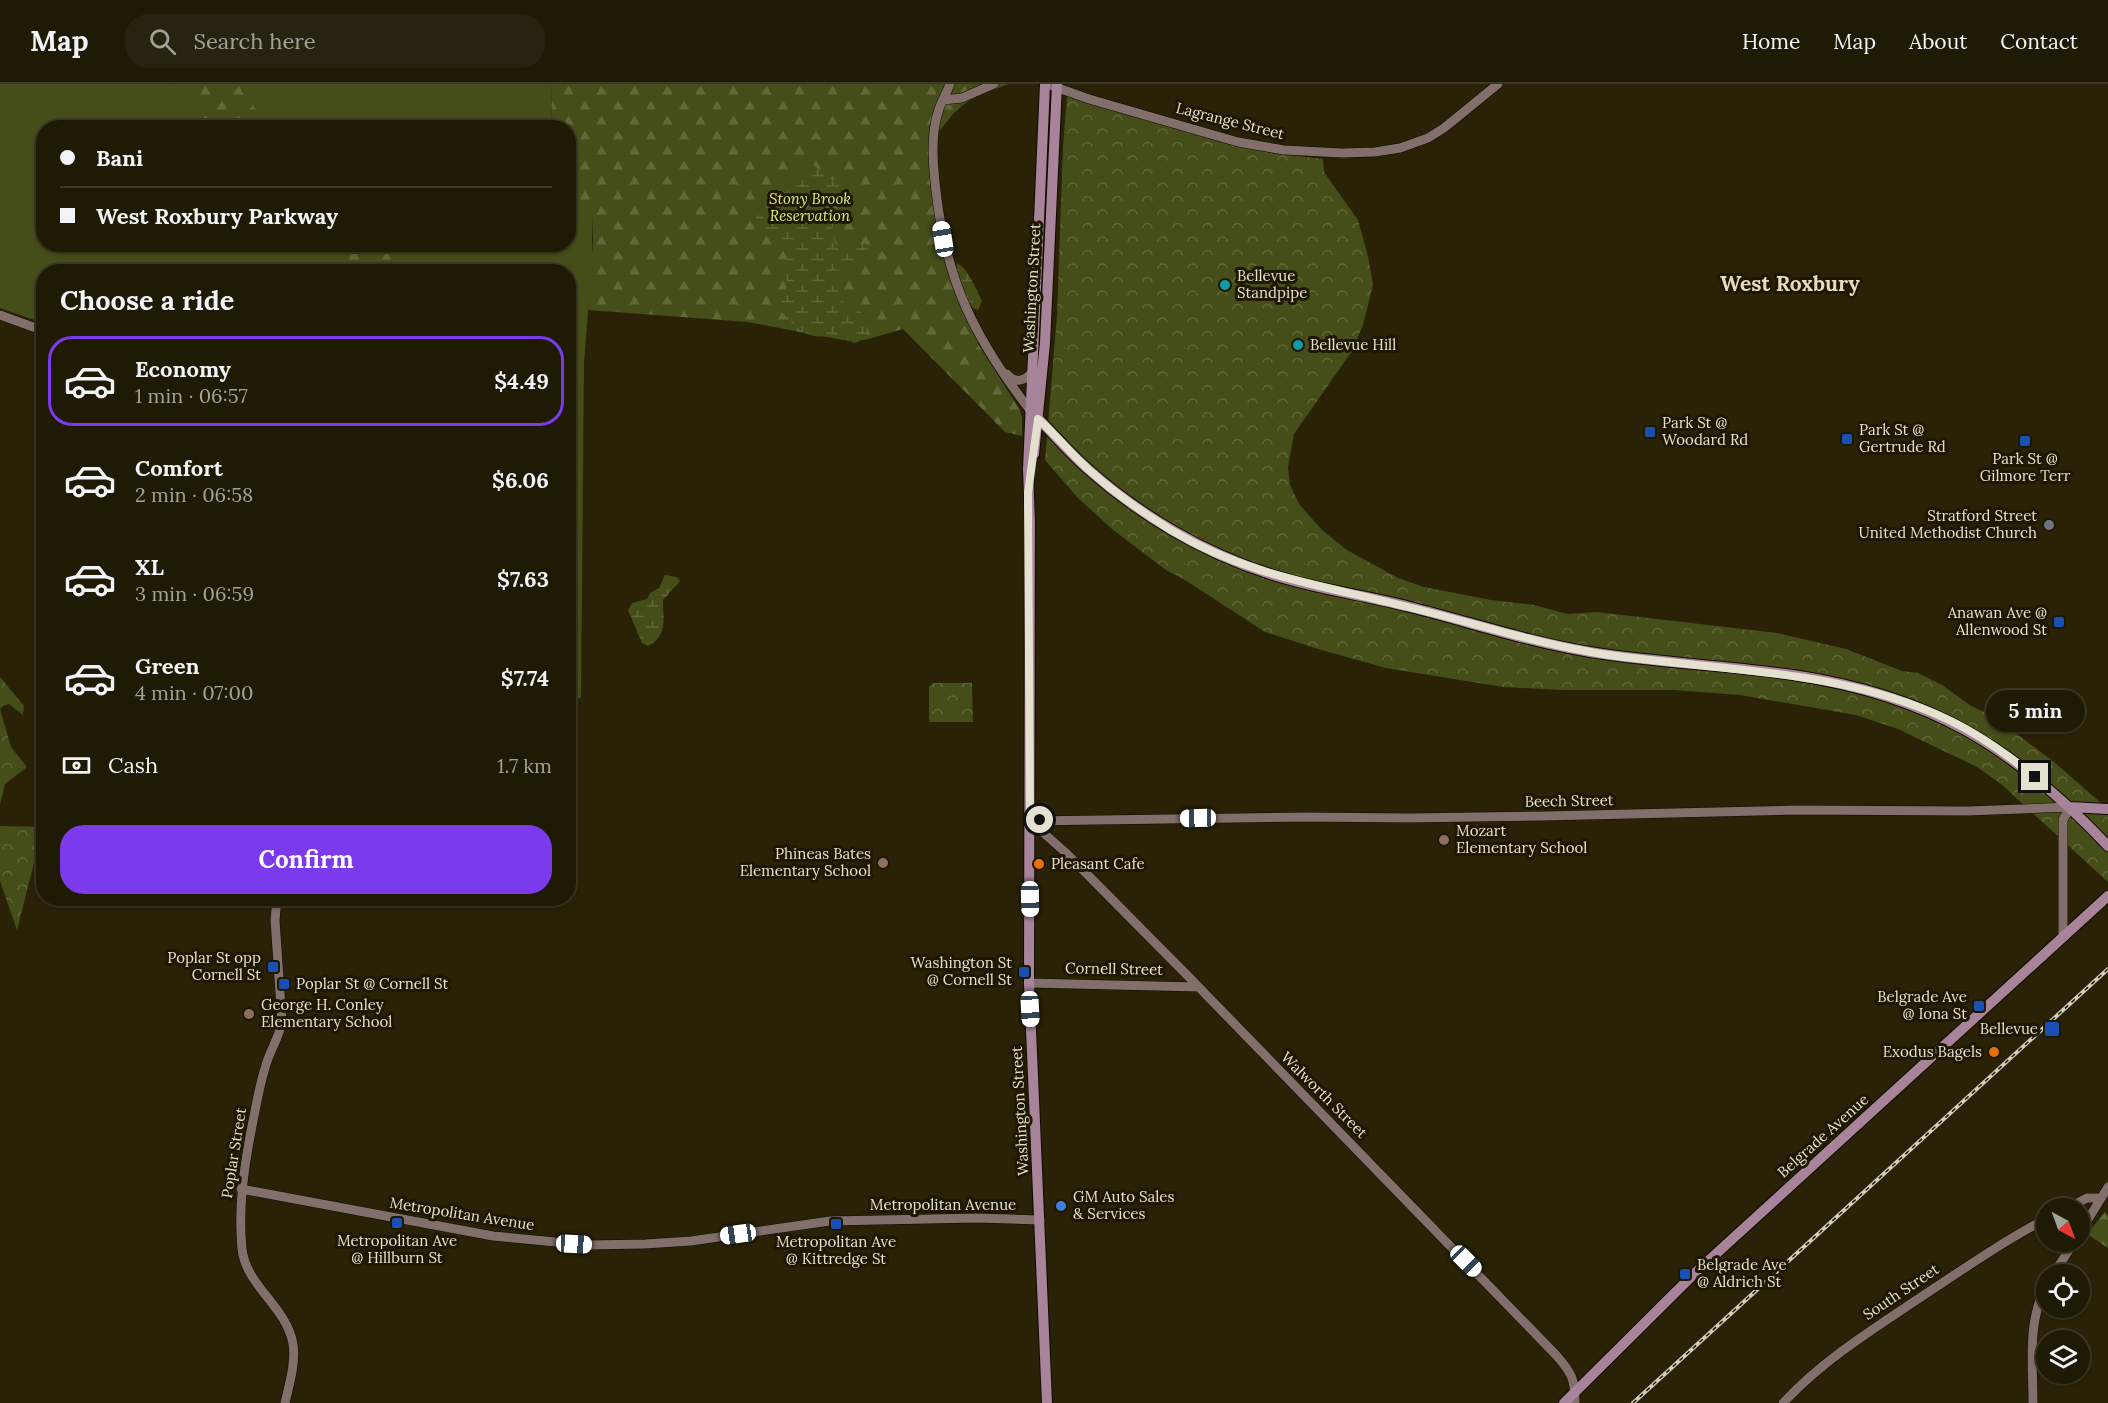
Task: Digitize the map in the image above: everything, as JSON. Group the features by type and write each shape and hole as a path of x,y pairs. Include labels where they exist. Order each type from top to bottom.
{"main road":[{"name":"Washington Street","path":"1047,1403 1029,983 1028,493 1032,372 1052,85"},
{"name":"Washington Street","path":"1028,493 1045,344 1052,85"},
{"path":"1030,410 1089,470 1140,509 1188,539 1256,570 1299,583 1397,604 1560,647 1635,658 1795,675 1880,694 1938,716 1977,736 2019,764 2070,807 2108,846"},
{"name":"Beech Street","path":"2070,807 2108,809"},
{"name":"Belgrade Avenue","path":"1564,1403 1575,1397 1687,1282 2108,896"}],"street":[{"path":"950,84 936,120 933,146 936,192 943,239 963,304 987,348 1030,410"},
{"path":"943,100 962,98 994,84"},
{"name":"Lagrange Street","path":"1052,85 1238,142 1284,150 1342,153 1375,152 1400,148 1428,138 1444,128 1498,84"},
{"path":"0,315 36,328"},
{"path":"987,348 1011,378 1023,380 1032,372"},
{"path":"2063,937 2063,819 2070,807"},
{"name":"Beech Street","path":"1030,821 1304,817 1409,818 1796,810 1968,811 2070,807"},
{"name":"Walworth Street","path":"1030,821 1065,852 1557,1355 1570,1370 1575,1397"},
{"name":"Poplar Street","path":"276,906 275,920 282,1022 268,1056 260,1085 241,1189 244,1258 253,1277 287,1325 292,1341 293,1361 285,1403"},
{"name":"Cornell Street","path":"1029,983 1198,987"},
{"path":"2090,1216 2108,1187"},
{"name":"Metropolitan Avenue","path":"241,1189 493,1236 588,1245 691,1240 830,1221 977,1218 1040,1220"},
{"path":"2090,1198 2101,1198"},
{"name":"South Street","path":"1783,1403 1820,1368 1878,1326 1960,1270 2036,1225"},
{"path":"2033,1403 2036,1316"}],"green space":[{"path":"0,84 552,84 551,120 36,120 36,252 576,252 576,214 592,213 592,261 584,363 581,698 576,698 576,264 36,264 36,321 0,308"},
{"path":"169,84 239,84 265,120 204,120 194,101"},
{"name":"Stony Brook Reservation","path":"552,84 1008,84 975,97 963,105 936,135 939,218 976,327 978,344 1020,410 1022,436 1005,432 903,329 865,340 848,341 748,322 588,310 593,241 592,214 576,214 576,120 551,120"},
{"path":"1067,96 1226,142 1272,153 1323,159 1324,172 1358,220 1373,285 1363,325 1352,351 1294,434 1288,467 1290,485 1299,504 1322,530 1347,550 1398,578 1424,587 1491,600 1534,605 1567,614 1597,612 1777,633 1846,649 1902,671 1918,673 1942,685 1971,706 1993,716 2054,762 2108,809 2108,882 2001,784 1977,767 1898,729 1856,715 1740,695 1674,690 1561,690 1503,687 1386,668 1265,632 1166,570 1112,529 1077,497 1045,460 1057,315"},
{"path":"811,164 827,177 846,180 851,186 852,193 834,218 834,241 838,247 853,250 864,243 874,252 844,274 839,284 842,301 864,316 867,333 856,343 839,331 826,336 809,334 795,326 783,314 773,301 775,296 783,295 788,283 782,271 794,247 752,223 764,209 789,190 802,170"},
{"path":"323,252 387,252 393,264 335,264"},
{"path":"957,263 969,275 982,301 978,310 973,308 964,297 957,275"},
{"path":"665,575 677,577 680,581 663,600 662,632 648,646 642,643 628,610 632,603 647,599 650,593 659,588"},
{"path":"0,677 24,706 23,715 9,704 0,709"},
{"path":"933,683 972,683 973,722 930,722 929,686"},
{"path":"0,709 11,747 27,767 5,784 0,805"},
{"path":"0,826 36,827 36,855 17,930 0,881"},
{"path":"2105,1212 2108,1215 2108,1248 2090,1236 2090,1230"}],"railway":[{"path":"1633,1403 2108,969"}],"place":[{"name":"Bellevue Standpipe","path":"1225,285"},
{"name":"Bellevue Hill","path":"1298,345"},
{"name":"Park St @ Woodard Rd","path":"1650,432"},
{"name":"Park St @ Gertrude Rd","path":"1847,439"},
{"name":"Park St @ Gilmore Terr","path":"2025,441"},
{"name":"Stratford Street United Methodist Church","path":"2049,525"},
{"name":"Anawan Ave @ Allenwood St","path":"2059,622"},
{"name":"Mozart Elementary School","path":"1444,840"},
{"name":"Phineas Bates Elementary School","path":"883,863"},
{"name":"Pleasant Cafe","path":"1039,864"},
{"name":"Poplar St opp Cornell St","path":"273,967"},
{"name":"Washington St @ Cornell St","path":"1024,972"},
{"name":"Poplar St @ Cornell St","path":"284,984"},
{"name":"Belgrade Ave @ Iona St","path":"1979,1006"},
{"name":"George H. Conley Elementary School","path":"249,1014"},
{"name":"Bellevue","path":"2052,1029"},
{"name":"Exodus Bagels","path":"1994,1052"},
{"name":"GM Auto Sales & Services","path":"1061,1206"},
{"name":"Metropolitan Ave @ Hillburn St","path":"397,1223"},
{"name":"Metropolitan Ave @ Kittredge St","path":"836,1224"},
{"name":"Belgrade Ave @ Aldrich St","path":"1685,1274"}],"district":[{"name":"West Roxbury","path":"1790,284"}],"route":[{"path":"1040,820 1030,821 1028,731 1030,636 1028,493 1038,419 1089,470 1140,509 1205,548 1256,570 1299,583 1406,606 1560,647 1635,658 1795,675 1866,690 1914,705 1948,720 2000,750 2035,777"}]}
